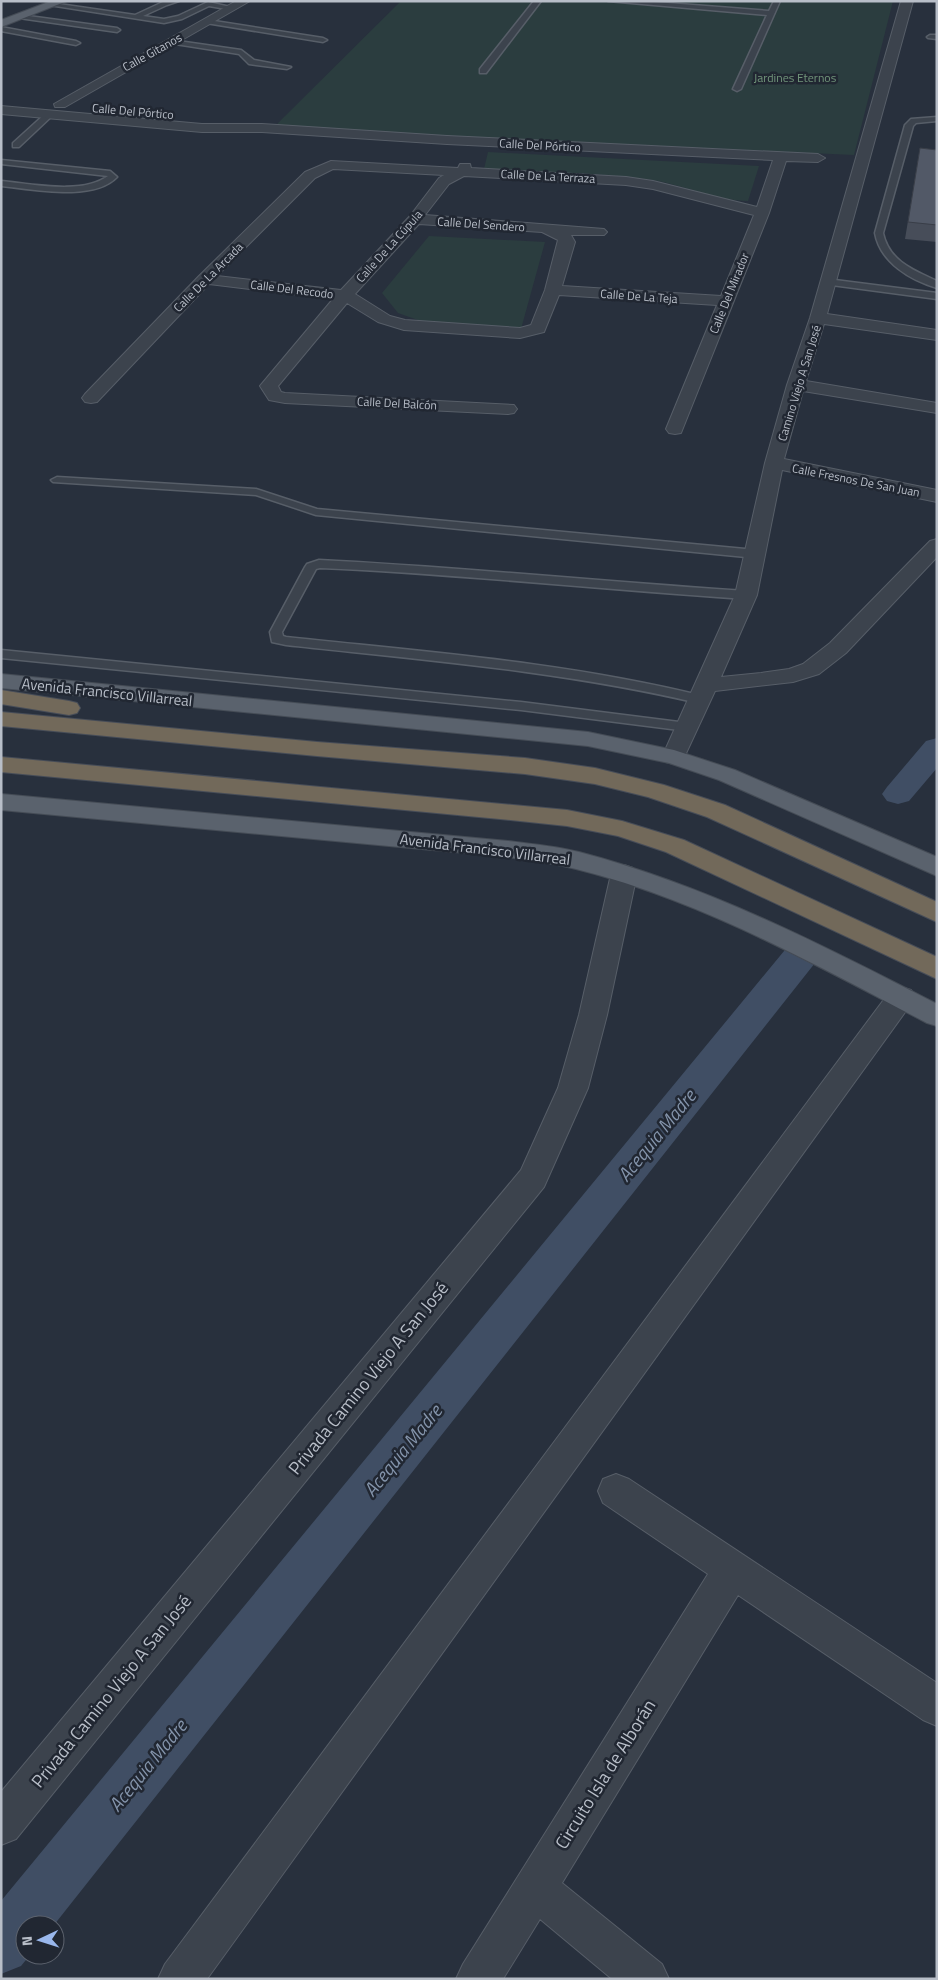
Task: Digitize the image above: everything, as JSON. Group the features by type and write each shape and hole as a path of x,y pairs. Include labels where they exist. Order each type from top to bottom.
{"highway":[{"path":"1,697 317,749"},
{"path":"1,719 317,749 525,766 595,776 655,790 716,811 937,913"},
{"path":"1,764 567,818 622,829 675,846 937,969"}],"main road":[{"path":"1,24 57,3"},
{"name":"Avenida Francisco Villarreal","path":"1,681 588,738 674,757 727,775 937,867"},
{"name":"Avenida Francisco Villarreal","path":"1,802 508,849 578,860 624,874 733,914 937,1016"}],"street":[{"name":"Calle Gitanos","path":"60,104 245,1"},
{"name":"Camino Viejo A San José","path":"674,757 746,595 774,463 818,318 907,1"},
{"name":"Calle Del Pórtico","path":"1,98 238,120 252,123 262,128"},
{"name":"Calle Del Pórtico","path":"1,110 202,128 262,128 473,142 818,158"},
{"name":"Calle De La Cúpula","path":"285,398 275,396 269,386 272,380 345,295 415,219 441,176 448,140"},
{"path":"462,172 473,142"},
{"name":"Calle Del Mirador","path":"675,429 762,213 782,156"},
{"name":"Calle De La Terraza","path":"331,165 441,176 462,172 654,184 762,213"},
{"name":"Calle De La Arcada","path":"91,398 205,279 310,175 331,165"},
{"name":"Calle Del Sendero","path":"415,219 599,232"},
{"name":"Calle Del Sendero","path":"520,333 538,328 553,290 567,242 565,237 547,229"},
{"name":"Calle Del Recodo","path":"205,279 345,295 384,319 404,325 520,333"},
{"name":"Calle De La Teja","path":"553,290 725,301"},
{"path":"818,318 937,336"},
{"path":"796,386 937,408"},
{"name":"Calle Del Balcón","path":"285,398 508,409"},
{"name":"Calle Fresnos De San Juan","path":"774,463 937,496"},
{"path":"703,692 793,675 811,669 838,648 937,545"},
{"name":"Privada Camino Viejo A San José","path":"1,1824 533,1178 573,1088 593,1015 624,874"},
{"path":"180,1979 901,997"},
{"path":"616,1491 937,1706"},
{"name":"Circuito Isla de Alborán","path":"478,1979 732,1569"},
{"path":"535,1888 647,1979"}],"lane":[{"path":"136,18 165,4 176,1"},
{"path":"483,72 538,1"},
{"path":"611,1 772,13"},
{"path":"737,90 777,1"},
{"path":"193,2 232,8"},
{"path":"57,3 153,20 173,20 208,4"},
{"path":"21,17 117,30"},
{"path":"208,22 323,40"},
{"path":"1,29 76,43"},
{"path":"171,42 241,52 252,62 287,67"},
{"path":"16,145 50,115"},
{"path":"934,282 892,261 882,248 879,233 910,125 914,121 937,119"},
{"path":"1,162 90,169 110,173 113,177 107,183 100,185 71,188 1,183"},
{"path":"827,282 937,296"},
{"path":"57,480 256,492 287,500 316,512 756,554"},
{"path":"703,692 642,686 520,666 286,641 277,639 276,635 311,567 319,564 388,567 746,595"},
{"path":"1,654 521,706 686,728"}],"green space":[{"name":"Jardines Eternos","path":"401,1 893,1 854,155 273,128"},
{"path":"488,152 759,166 748,201 712,196 664,182 631,177 484,169"},
{"path":"429,236 545,242 521,329 432,325 398,313 382,293"}],"building":[{"path":"920,148 937,150 937,225 908,222"}],"waterway":[{"name":"Acequia Madre","path":"898,794 937,748"},
{"name":"Acequia Madre","path":"1,1946 802,954"}]}
